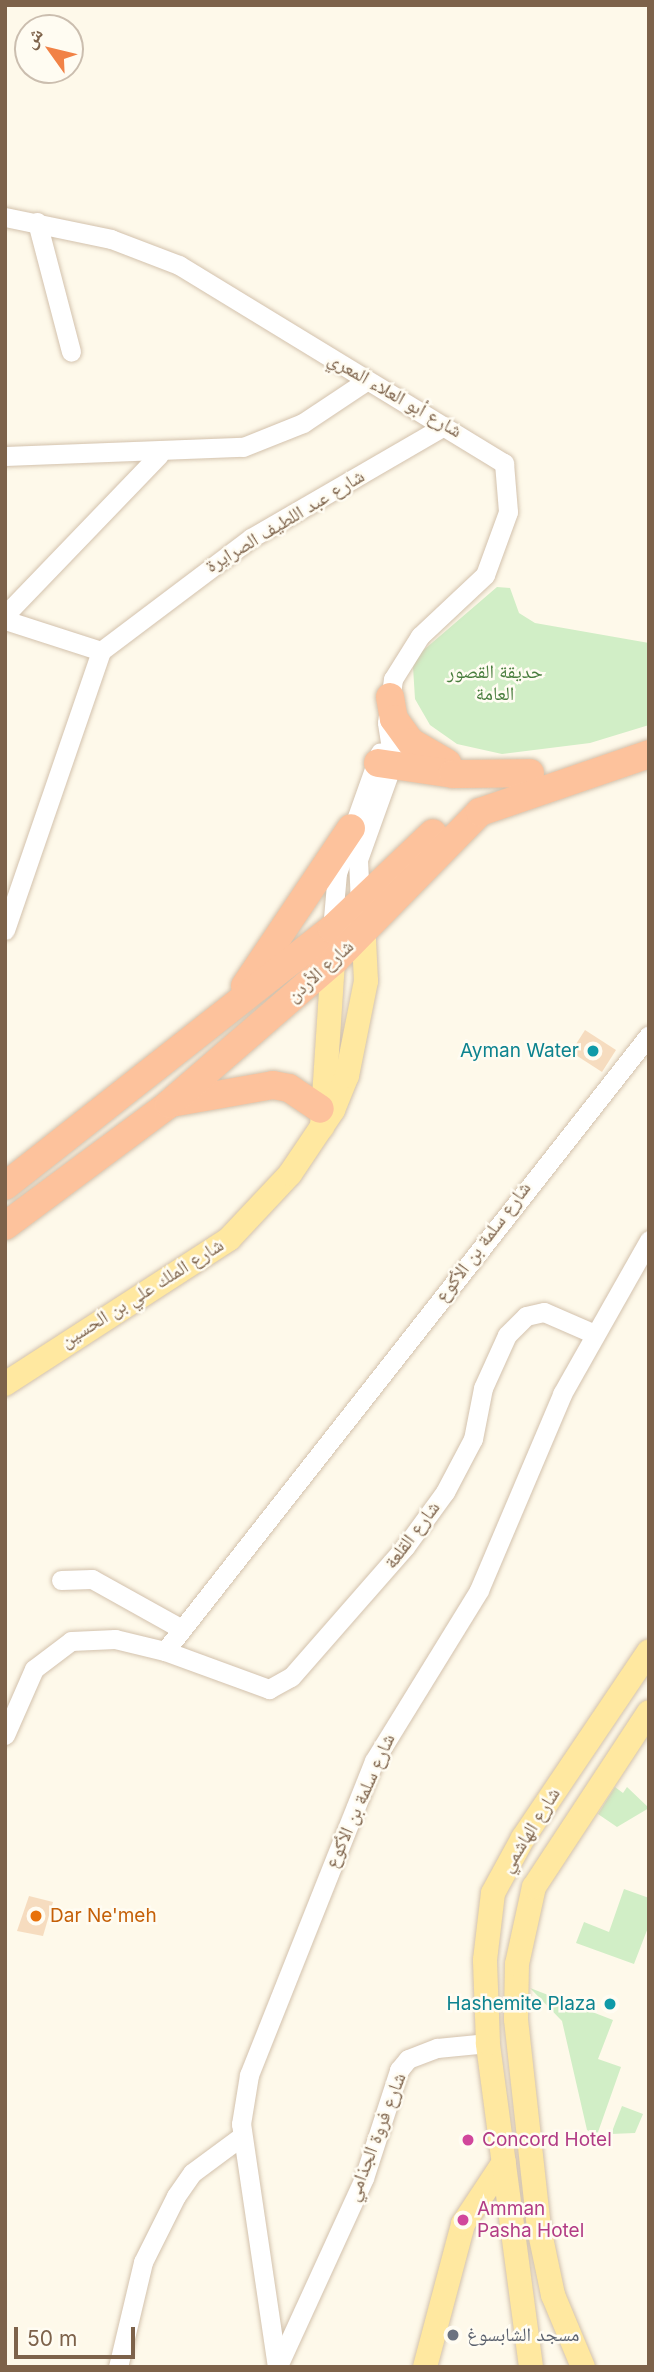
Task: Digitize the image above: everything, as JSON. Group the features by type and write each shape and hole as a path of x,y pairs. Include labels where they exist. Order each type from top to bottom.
{"highway":[{"path":"389,710 411,742 473,773"},
{"name":"شارع الأردن","path":"5,1186 332,929 466,802 530,773 649,734"},
{"name":"شارع الأردن","path":"5,1226 169,1104 335,960 487,807 649,754"},
{"path":"385,763 473,773 530,773"},
{"path":"229,1010 351,828"},
{"path":"169,1104 273,1085 297,1092 321,1118"}],"main road":[{"name":"شارع أبو العلاء المعري","path":"360,902 364,930"},
{"path":"332,929 335,960"},
{"name":"شارع الملك علي بن الحسين","path":"5,1384 229,1239 271,1198 321,1118 338,1100 357,1036 364,930"},
{"name":"شارع الملك علي بن الحسين","path":"321,1118 335,960"},
{"name":"شارع الهاشمي","path":"531,2367 488,2042 487,1938 498,1882 649,1651"},
{"name":"شارع الهاشمي","path":"582,2366 553,2295 539,2228 516,2019 516,1964 534,1887 649,1712"},
{"path":"425,2367 463,2224 504,2162"}],"street":[{"name":"شارع أبو العلاء المعري","path":"5,217 37,222 180,265 504,463 508,512 479,585 400,660 389,710 385,763 358,860 360,902"},
{"path":"37,222 71,352"},
{"path":"5,456 159,454 272,439 366,381"},
{"name":"شارع عبد اللطيف الصرايرة","path":"101,651 251,538 444,426"},
{"path":"5,930 12,885 101,651 5,617 159,454"},
{"path":"332,929 335,883 351,828 385,763"},
{"name":"شارع سلمة بن الأكوع","path":"165,1651 649,1035"},
{"name":"شارع سلمة بن الأكوع","path":"278,2367 242,2136 249,2075 374,1761 479,1590 592,1333 649,1240"},
{"name":"شارع القلعة","path":"5,1735 34,1669 62,1644 94,1637 165,1651 269,1689 291,1677 405,1547 445,1492 473,1439 483,1388 507,1335 526,1316 544,1311 592,1333"},
{"path":"61,1580 92,1579 182,1629"},
{"name":"شارع فروة الجذامي","path":"278,2367 367,2171 399,2070 429,2050 488,2042"},
{"path":"118,2367 143,2262 176,2196 192,2173 242,2136"}],"green space":[{"name":"حديقة القصور العامة","path":"497,587 510,588 519,613 535,623 649,643 649,725 590,743 502,754 457,744 430,725 415,699 413,667 419,654"},
{"path":"615,1787 623,1793 627,1787 649,1808 617,1827 598,1814"},
{"path":"624,1889 649,1898 649,1925 634,1964 576,1943 584,1922 609,1932"},
{"path":"530,1988 613,2020 598,2059 621,2067 597,2135 587,2130 562,2021"},
{"path":"622,2106 643,2114 635,2133 611,2134"}],"building":[{"name":"Ayman Water","path":"585,1030 616,1050 602,1072 571,1052"},
{"name":"Dar Ne'meh","path":"29,1896 53,1902 43,1936 17,1931"}],"place":[{"name":"Ayman Water","path":"593,1051"},
{"name":"Dar Ne'meh","path":"36,1916"},
{"name":"Hashemite Plaza","path":"610,2004"},
{"name":"Concord Hotel","path":"468,2140"},
{"name":"Amman Pasha Hotel","path":"463,2220"},
{"name":"مسجد الشابسوغ","path":"453,2335"}]}
